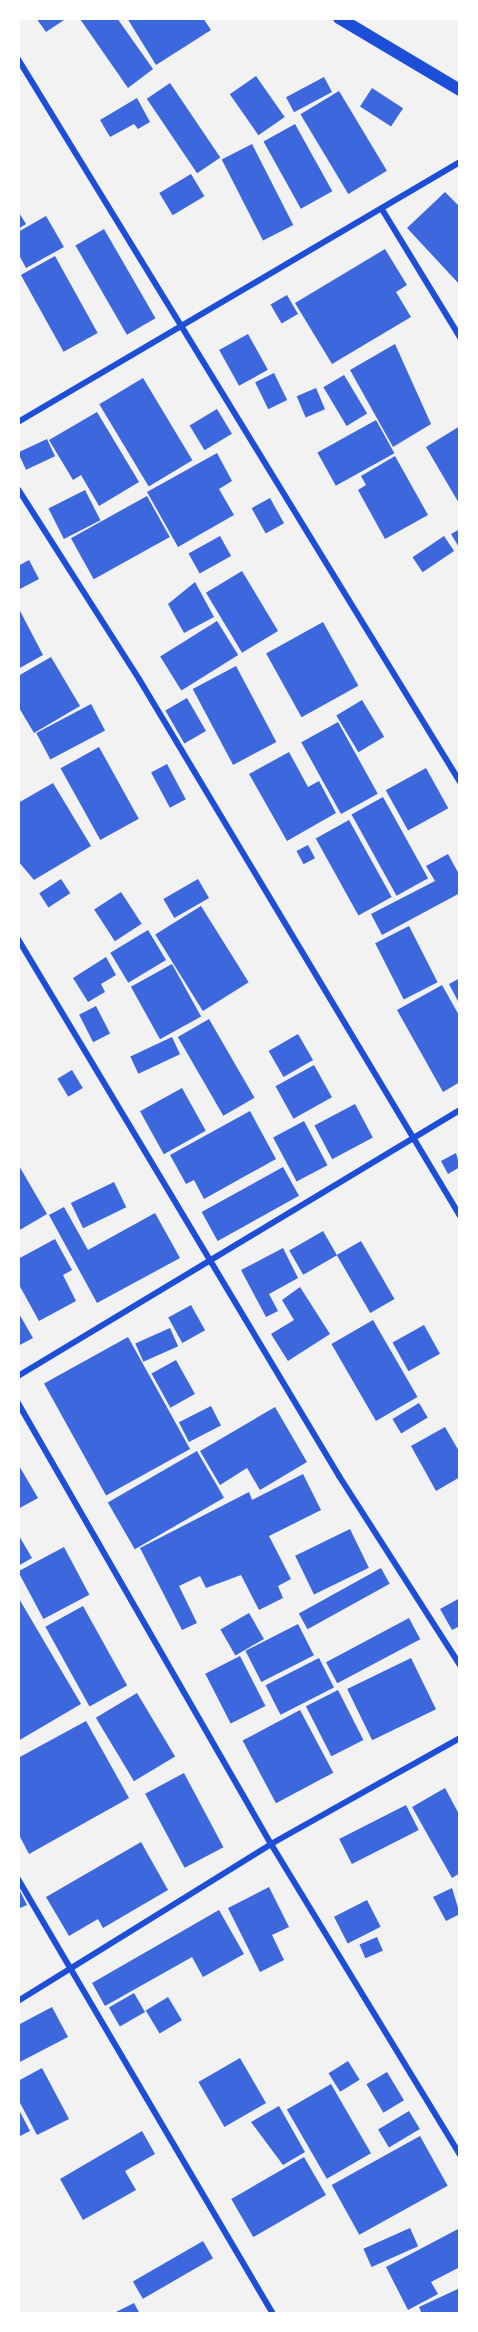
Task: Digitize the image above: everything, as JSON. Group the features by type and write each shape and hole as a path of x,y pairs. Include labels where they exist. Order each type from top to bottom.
{"main road":[{"path":"339,18 460,90"}],"street":[{"path":"18,59 460,782"},
{"path":"18,422 179,325 383,211 460,162"},
{"path":"383,211 460,337"},
{"path":"18,489 140,680 460,1216"},
{"path":"18,939 212,1258 339,1476 460,1665"},
{"path":"18,1376 460,1110"},
{"path":"18,1403 272,1845 460,2155"},
{"path":"18,2001 272,1845 460,1738"},
{"path":"18,1879 273,2314"}],"building":[{"path":"36,18 67,18 46,32"},
{"path":"117,18 153,69 128,88 80,19"},
{"path":"127,18 203,18 211,30 156,65"},
{"path":"256,76 285,117 258,135 230,94"},
{"path":"324,77 332,92 294,112 286,97"},
{"path":"170,83 220,158 197,173 147,99"},
{"path":"372,88 403,108 391,127 360,106"},
{"path":"339,91 387,171 348,194 300,114"},
{"path":"137,98 150,122 138,129 134,124 110,137 100,120"},
{"path":"295,124 332,191 301,209 264,141"},
{"path":"252,144 293,225 263,241 222,159"},
{"path":"191,174 204,196 173,215 159,193"},
{"path":"445,192 460,207 460,285 407,228"},
{"path":"18,211 26,224 18,229"},
{"path":"46,216 64,247 26,268 18,253 18,232"},
{"path":"104,229 156,318 127,335 75,246"},
{"path":"385,249 407,285 396,292 411,317 332,364 295,303"},
{"path":"55,256 98,333 64,352 21,275"},
{"path":"287,295 298,314 282,324 271,304"},
{"path":"248,334 268,370 239,386 219,350"},
{"path":"395,344 431,424 393,447 350,370"},
{"path":"274,373 287,400 268,409 255,382"},
{"path":"344,375 367,414 347,426 323,387"},
{"path":"143,378 192,460 149,487 99,404"},
{"path":"316,388 325,409 306,417 297,396"},
{"path":"217,409 232,434 205,450 190,425"},
{"path":"97,412 139,482 99,506 81,475 73,480 49,440"},
{"path":"376,420 394,453 336,486 317,452"},
{"path":"460,426 460,505 426,447"},
{"path":"47,439 55,456 26,470 18,453"},
{"path":"217,453 232,481 219,489 234,515 178,547 147,492"},
{"path":"395,456 428,515 385,539 358,490 366,485 361,476"},
{"path":"85,490 100,520 64,539 48,509"},
{"path":"147,496 170,537 94,579 71,538"},
{"path":"270,498 284,523 266,534 252,508"},
{"path":"460,529 460,549 451,534"},
{"path":"220,536 231,556 200,574 189,553"},
{"path":"444,536 454,551 423,572 412,557"},
{"path":"29,560 39,579 18,590 18,566"},
{"path":"242,571 278,631 242,653 206,593"},
{"path":"195,582 214,617 184,633 168,604"},
{"path":"18,607 43,655 18,669"},
{"path":"217,621 238,655 181,690 160,657"},
{"path":"323,622 358,686 302,717 266,654"},
{"path":"51,657 80,706 34,733 18,706 18,676"},
{"path":"236,666 276,742 233,765 193,689"},
{"path":"187,698 206,731 184,743 165,710"},
{"path":"362,700 384,737 358,752 336,715"},
{"path":"91,704 105,730 50,760 36,733"},
{"path":"338,722 378,794 341,814 301,742"},
{"path":"99,747 139,819 100,840 61,768"},
{"path":"289,752 308,787 319,781 336,813 287,841 249,774"},
{"path":"167,764 186,799 170,808 151,772"},
{"path":"426,768 448,808 408,831 386,790"},
{"path":"53,783 91,846 34,880 18,861 18,803"},
{"path":"383,797 428,878 397,896 352,814"},
{"path":"349,820 392,897 358,915 316,838"},
{"path":"308,845 315,858 304,864 297,851"},
{"path":"448,854 460,876 460,893 382,935 371,914 435,881 426,866"},
{"path":"61,879 70,893 48,907 39,893"},
{"path":"198,879 209,898 174,918 163,899"},
{"path":"121,892 142,924 115,941 94,909"},
{"path":"201,906 249,982 203,1011 155,935"},
{"path":"409,926 438,982 404,999 375,943"},
{"path":"148,930 166,960 128,983 110,953"},
{"path":"106,957 116,975 101,984 105,992 88,1002 73,978"},
{"path":"172,964 201,1016 160,1039 131,987"},
{"path":"460,978 460,1005 449,984"},
{"path":"442,985 460,1017 460,1082 443,1092 397,1010"},
{"path":"96,1006 110,1034 93,1042 79,1015"},
{"path":"209,1019 254,1098 223,1116 178,1037"},
{"path":"298,1034 313,1060 284,1077 269,1051"},
{"path":"172,1037 180,1054 138,1074 130,1056"},
{"path":"314,1065 332,1097 293,1119 276,1086"},
{"path":"72,1070 83,1088 68,1097 57,1079"},
{"path":"182,1088 206,1131 164,1154 140,1111"},
{"path":"355,1104 373,1138 332,1159 314,1126"},
{"path":"250,1111 276,1159 204,1199 194,1180 186,1184 170,1155"},
{"path":"304,1121 327,1165 297,1182 273,1137"},
{"path":"456,1153 460,1167 448,1174 441,1161"},
{"path":"18,1164 47,1214 18,1231"},
{"path":"283,1167 299,1196 218,1241 202,1212"},
{"path":"114,1182 126,1207 83,1228 71,1203"},
{"path":"64,1207 88,1250 155,1213 180,1258 97,1303 49,1215"},
{"path":"323,1231 337,1255 303,1275 289,1250"},
{"path":"55,1239 72,1270 63,1275 76,1301 39,1321 18,1283 18,1259"},
{"path":"361,1241 394,1299 370,1313 337,1255"},
{"path":"283,1248 298,1278 269,1294 278,1311 266,1317 241,1270"},
{"path":"300,1287 330,1334 288,1361 271,1334 294,1320 282,1300"},
{"path":"191,1305 205,1330 182,1343 168,1318"},
{"path":"18,1312 33,1338 18,1346"},
{"path":"373,1320 418,1397 376,1421 331,1344"},
{"path":"424,1325 440,1354 409,1371 393,1342"},
{"path":"170,1328 178,1346 143,1362 135,1343"},
{"path":"128,1337 190,1449 106,1495 44,1384"},
{"path":"176,1360 195,1394 170,1408 152,1374"},
{"path":"419,1403 428,1418 401,1434 392,1419"},
{"path":"211,1406 221,1426 189,1442 179,1422"},
{"path":"275,1407 307,1462 260,1490 247,1468 220,1485 200,1451"},
{"path":"445,1427 460,1453 460,1477 436,1491 411,1446"},
{"path":"197,1451 224,1498 135,1549 108,1502"},
{"path":"18,1464 38,1498 18,1509"},
{"path":"303,1474 321,1510 269,1536 291,1579 278,1586 283,1598 259,1610 241,1575 206,1588 200,1576 179,1586 197,1623 182,1630 140,1548 249,1492 252,1500"},
{"path":"350,1529 369,1568 314,1594 295,1556"},
{"path":"18,1534 32,1558 18,1566"},
{"path":"64,1547 89,1595 43,1619 18,1571"},
{"path":"381,1568 390,1584 308,1629 299,1614"},
{"path":"18,1597 81,1704 18,1741"},
{"path":"460,1598 460,1626 452,1630 440,1609"},
{"path":"83,1606 127,1686 90,1706 45,1627"},
{"path":"249,1613 264,1639 235,1655 220,1630"},
{"path":"409,1618 420,1639 337,1683 326,1662"},
{"path":"298,1624 314,1655 261,1682 245,1651"},
{"path":"240,1656 265,1706 231,1724 205,1674"},
{"path":"319,1658 334,1687 281,1715 266,1685"},
{"path":"411,1658 436,1709 372,1740 347,1689"},
{"path":"338,1690 363,1740 331,1756 306,1706"},
{"path":"137,1693 175,1756 134,1781 96,1718"},
{"path":"300,1710 333,1773 276,1803 243,1741"},
{"path":"86,1721 129,1798 29,1854 18,1833 18,1758"},
{"path":"184,1773 223,1847 185,1868 145,1794"},
{"path":"445,1788 460,1816 460,1873 452,1878 412,1807"},
{"path":"406,1805 419,1830 352,1864 339,1839"},
{"path":"141,1842 168,1890 103,1928 98,1919 69,1936 46,1897"},
{"path":"18,1887 27,1905 18,1909"},
{"path":"269,1887 289,1927 272,1935 284,1960 260,1972 228,1908"},
{"path":"452,1888 460,1914 446,1921 433,1897"},
{"path":"367,1900 381,1927 348,1944 334,1917"},
{"path":"219,1910 244,1954 203,1977 192,1957 105,2006 92,1983"},
{"path":"377,1937 383,1951 365,1958 360,1944"},
{"path":"134,1993 145,2012 120,2027 109,2008"},
{"path":"168,1997 182,2020 160,2034 146,2010"},
{"path":"52,2007 68,2037 18,2063 18,2025"},
{"path":"240,2058 266,2103 224,2127 198,2082"},
{"path":"348,2061 360,2080 340,2092 328,2073"},
{"path":"42,2068 69,2119 37,2135 18,2099 18,2081"},
{"path":"387,2072 404,2100 383,2113 366,2084"},
{"path":"331,2084 371,2153 327,2179 287,2110"},
{"path":"279,2106 305,2152 283,2165 251,2122"},
{"path":"18,2108 30,2131 18,2137"},
{"path":"409,2111 420,2129 389,2148 378,2130"},
{"path":"142,2131 155,2154 125,2171 136,2190 83,2220 60,2179"},
{"path":"420,2136 448,2186 359,2235 332,2185"},
{"path":"304,2157 326,2195 253,2237 231,2199"},
{"path":"410,2228 418,2246 372,2267 363,2249"},
{"path":"460,2228 460,2267 431,2282 438,2294 408,2310 386,2267"},
{"path":"203,2241 213,2258 143,2299 133,2282"},
{"path":"460,2288 460,2314 422,2314 419,2307"},
{"path":"134,2303 140,2314 112,2314"}]}
